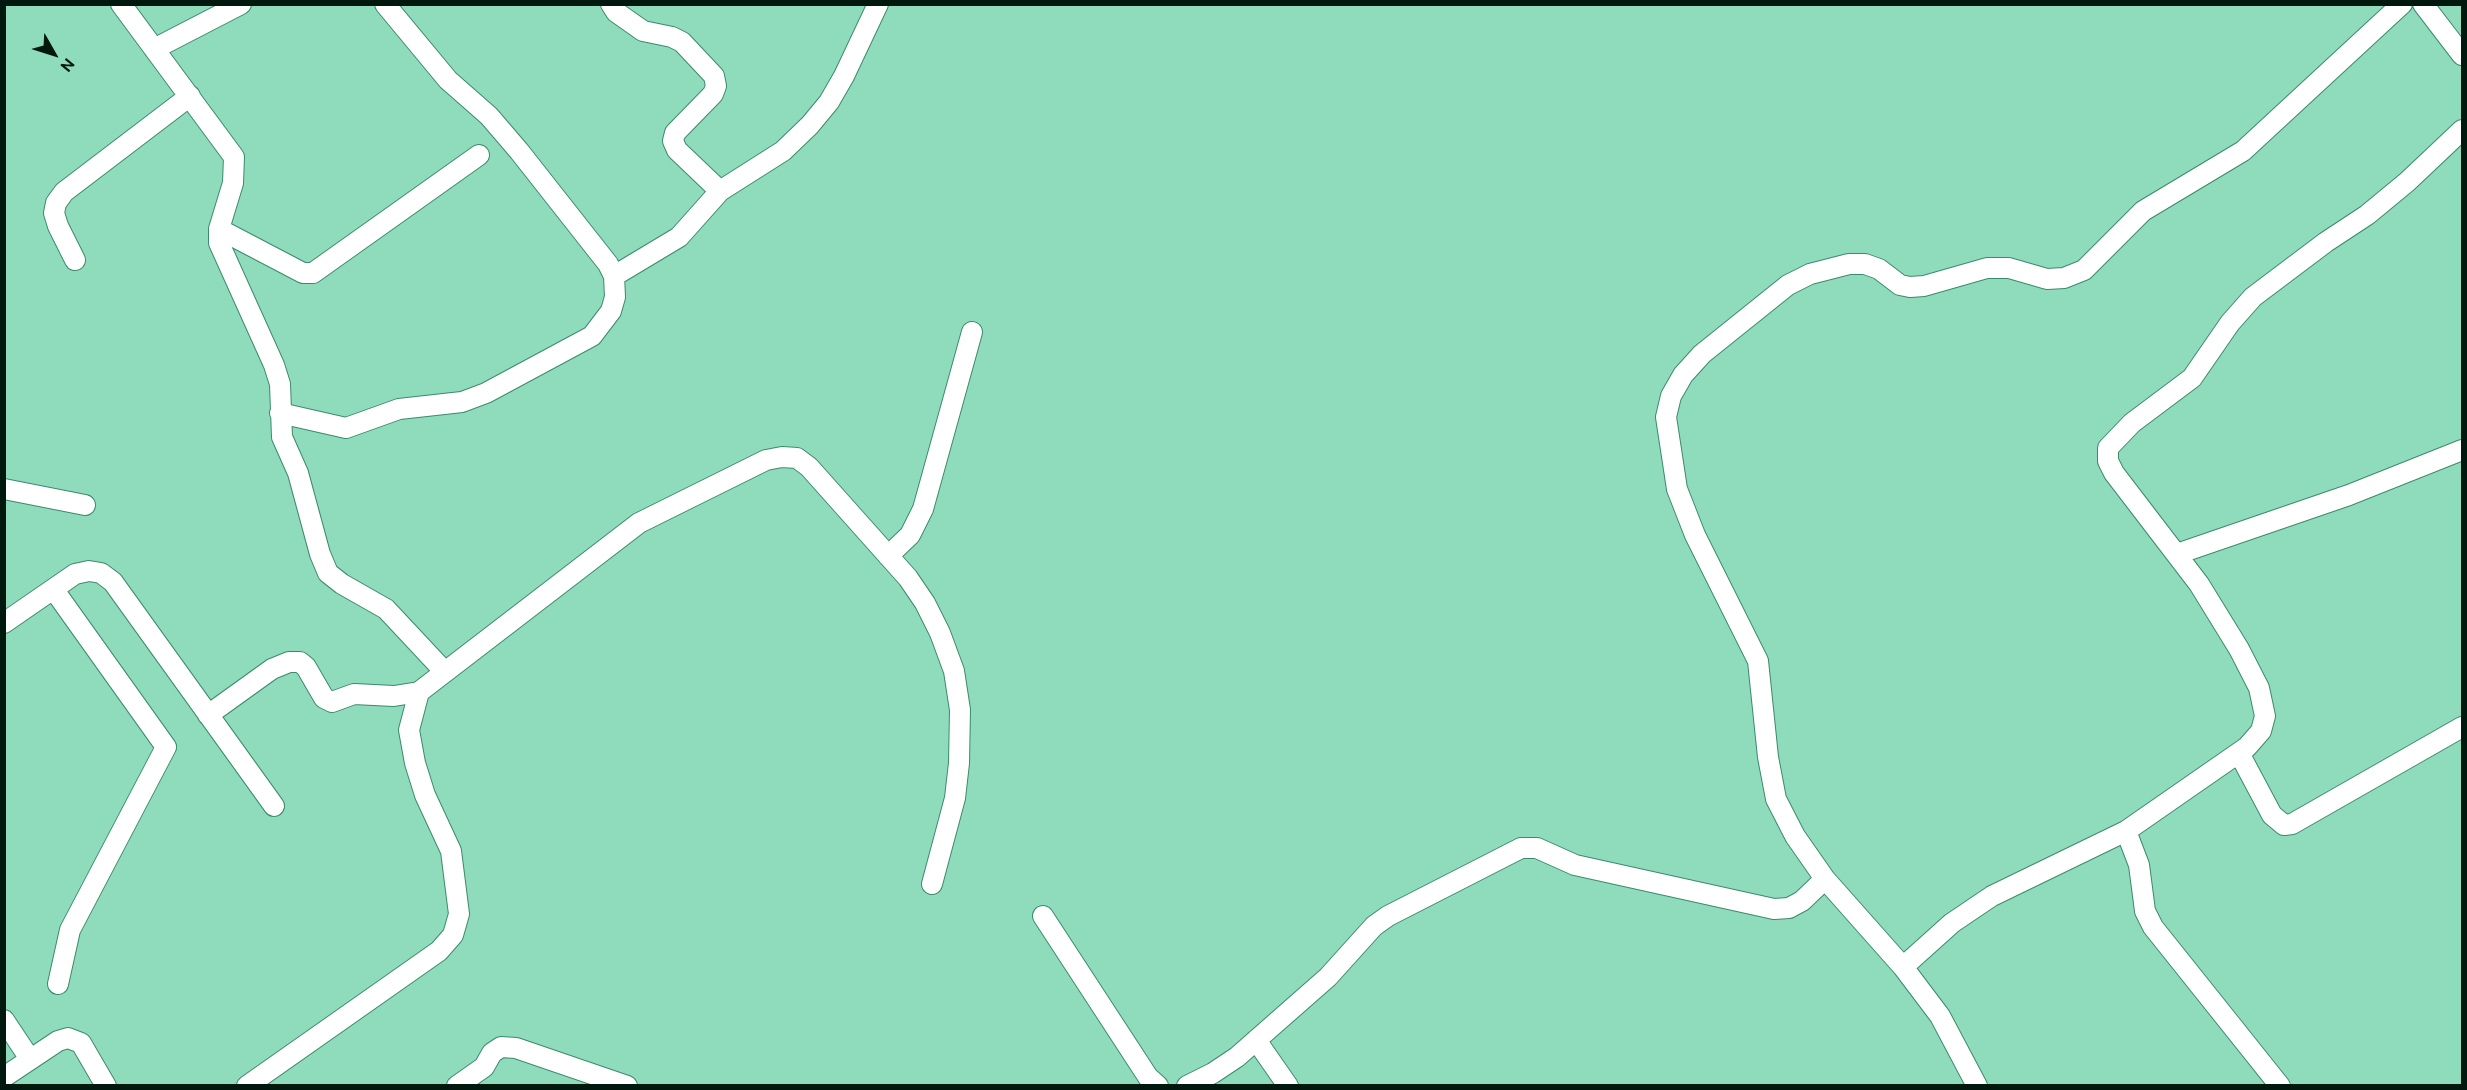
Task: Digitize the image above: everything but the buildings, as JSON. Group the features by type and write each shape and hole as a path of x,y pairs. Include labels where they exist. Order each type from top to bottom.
{"street":[{"path":"121,4 234,158 233,183 219,229 219,243 224,259 274,365 280,384 282,437 298,473 327,573 386,609 444,671"},
{"path":"154,49 241,4"},
{"path":"280,413 346,428 385,412 462,402 486,393 592,336 611,311 615,297 614,276 498,125 457,90 385,4"},
{"path":"611,4 616,12 643,31 672,37 682,42 714,76 716,86 713,94 675,133 674,141 677,150 720,191"},
{"path":"614,276 679,237 720,191 783,151 810,125 829,102 844,76 878,4"},
{"path":"1977,1086 1940,1016 1903,967 1825,879 1795,836 1776,799 1768,757 1758,662 1695,535 1677,489 1666,417 1671,396 1683,375 1702,354 1780,291 1810,274 1849,264 1864,264 1879,269 1900,285 1910,287 1924,286 1988,268 2009,268 2047,279 2064,278 2084,270 2102,254 2122,229 2143,211 2243,152 2402,4"},
{"path":"2423,4 2463,55"},
{"path":"75,260 54,213 60,197 190,96"},
{"path":"1903,967 1952,923 1992,896 2126,831 2239,753 2261,731 2265,716 2259,688 2233,639 2177,554 2114,474 2108,461 2108,448 2132,423 2192,378 2230,323 2253,297 2326,242 2367,215 2407,182 2463,130"},
{"path":"219,229 303,273 313,273 479,155"},
{"path":"888,556 910,535 923,509 972,332"},
{"path":"2177,554 2349,495 2463,450"},
{"path":"208,715 272,669 289,662 300,662 306,667 324,698 332,702 354,694 394,696 419,692 639,523 766,460 782,457 797,458 809,467 888,556 925,603 940,633 954,671 960,710 955,798 933,884"},
{"path":"4,489 85,505"},
{"path":"4,623 75,574 89,571 102,573 274,806"},
{"path":"54,590 166,747 70,930 58,984"},
{"path":"247,1086 439,951 453,935 459,914 451,851 425,795 415,764 409,730 419,692"},
{"path":"2239,753 2272,815 2284,825 2292,824 2463,727"},
{"path":"2126,831 2139,865 2145,911 2153,927 2280,1086"},
{"path":"1187,1086 1214,1073 1256,1040 1328,976 1374,927 1388,916 1521,848 1537,848 1575,865 1774,909 1789,908 1802,901 1825,879"},
{"path":"1043,916 1149,1077 1158,1086"},
{"path":"4,1020 30,1059"},
{"path":"4,1077 58,1041 68,1038 81,1043 106,1086"},
{"path":"1256,1040 1288,1086"},
{"path":"457,1086 484,1067 492,1053 501,1047 516,1048 627,1086"}]}
